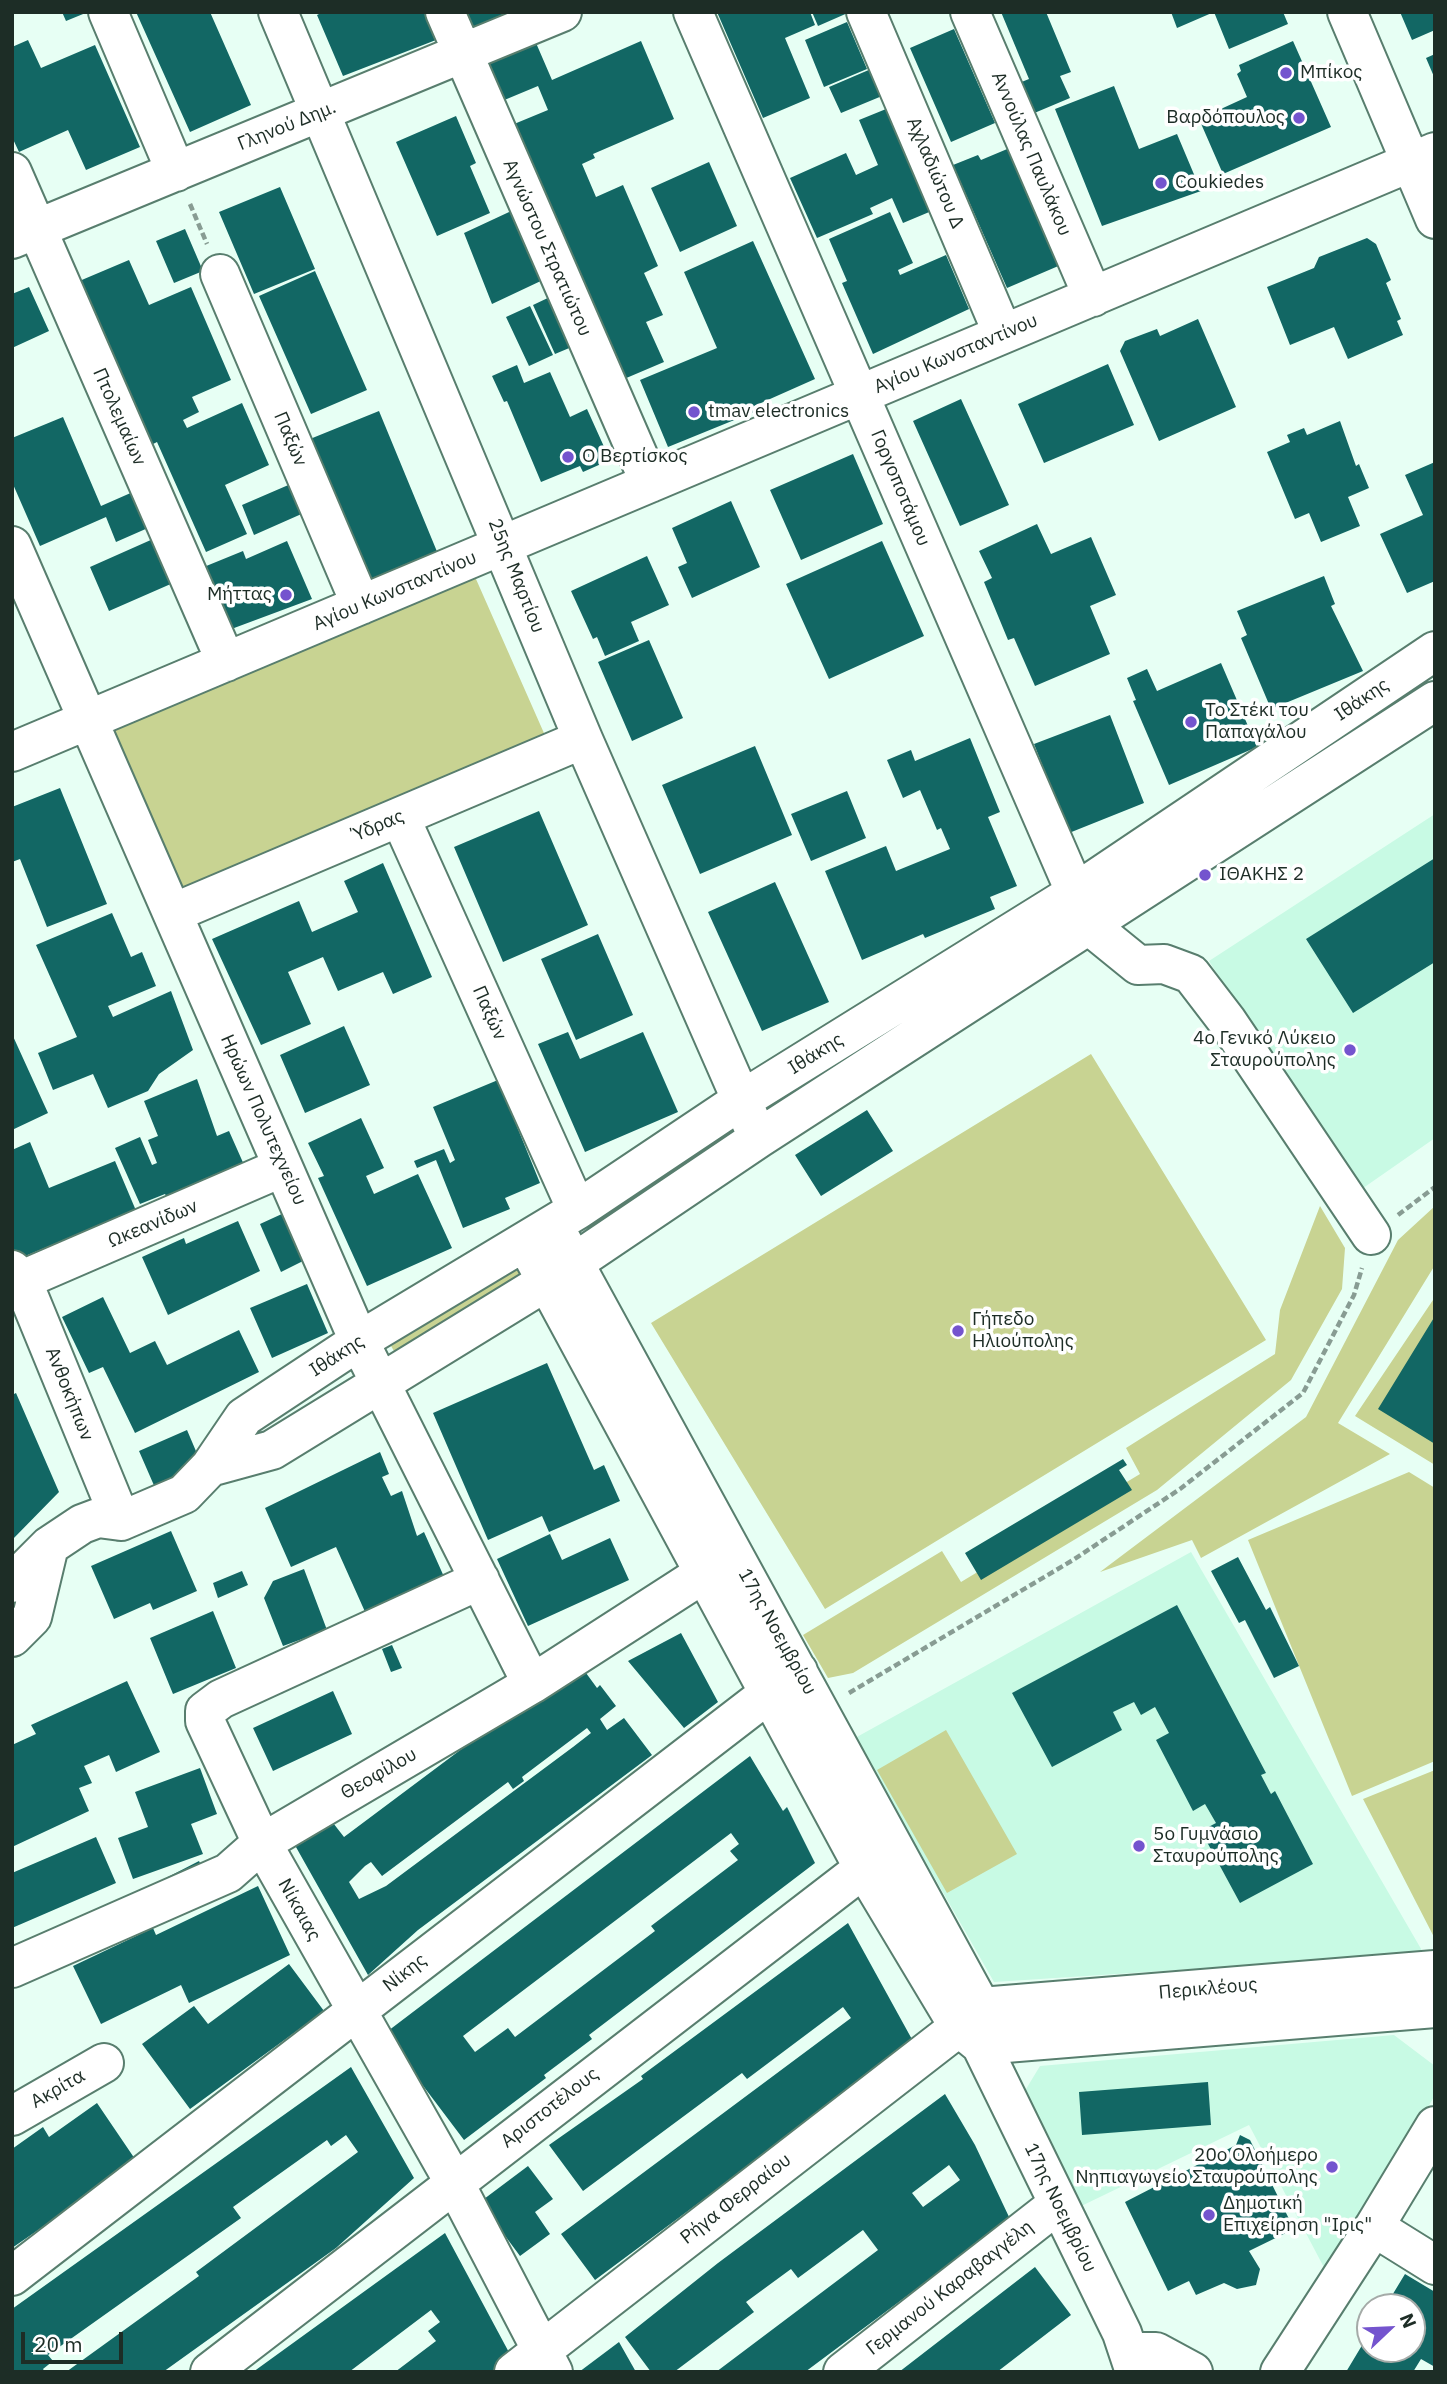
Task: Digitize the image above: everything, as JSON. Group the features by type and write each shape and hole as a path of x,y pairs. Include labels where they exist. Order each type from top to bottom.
{"street":[{"path":"108,12 176,172"},
{"name":"25ης Μαρτίου","path":"278,12 583,739 740,1101 759,1138"},
{"name":"Αγνώστου Στρατιώτου","path":"444,12 650,483"},
{"name":"Γληνού Δημ.","path":"25,234 562,12"},
{"name":"Γοργοποτάμου","path":"693,12 1083,909"},
{"name":"Αχλαδιώτου Δ","path":"866,12 1003,334"},
{"name":"Αννούλας Παυλάκου","path":"970,12 1093,297"},
{"path":"1347,12 1423,157 1435,219"},
{"name":"Αγίου Κωνσταντίνου","path":"12,752 1423,157"},
{"name":"Πτολεμαίων","path":"12,172 25,234 226,662"},
{"name":"Παξών","path":"220,274 361,605"},
{"name":"Ηρώων Πολυτεχνείου","path":"12,546 359,1341 532,1684"},
{"name":"Ιθάκης","path":"211,1467 272,1450 561,1272 759,1138 1083,909 1435,651"},
{"name":"Ιθάκης","path":"12,1583 49,1546 82,1524 98,1518 121,1521 184,1494 211,1467 244,1416 359,1341 552,1226 740,1101 1083,909 1435,701"},
{"name":"Ύδρας","path":"173,913 583,739"},
{"name":"Παξών","path":"401,817 552,1226"},
{"path":"1083,909 1138,965 1164,964 1191,974 1227,1021 1371,1235"},
{"name":"Ωκεανίδων","path":"17,1275 284,1167"},
{"name":"17ης Νοεμβρίου","path":"552,1226 561,1272 718,1565 974,2026 1132,2362"},
{"name":"Ανθοκήπων","path":"17,1275 121,1521"},
{"path":"12,1637 32,1618 49,1546"},
{"name":"Θεοφίλου","path":"12,1968 228,1873 262,1843 532,1684 718,1565"},
{"name":"Νίκαιας","path":"480,1580 277,1671 210,1705 205,1711 210,1737 262,1843 454,2182 536,2364"},
{"name":"17ης Νοεμβρίου","path":"784,1682 821,1709 878,1857"},
{"name":"Νίκης","path":"12,2276 784,1682"},
{"name":"Αριστοτέλους","path":"210,2372 878,1857"},
{"name":"Περικλέους","path":"974,2026 1435,1970"},
{"name":"Περικλέους","path":"974,2026 1435,2008"},
{"name":"Ρήγα Φερραίου","path":"536,2364 974,2026"},
{"name":"Ακρίτα","path":"12,2116 104,2063"},
{"path":"1280,2372 1374,2227 1435,2126"},
{"name":"Γερμανού Καραβαγγέλη","path":"843,2372 1058,2204"},
{"path":"1374,2227 1435,2265"},
{"path":"1132,2362 1156,2352 1193,2372"}],"path":[{"path":"176,172 220,274"},
{"path":"821,1709 1073,1560 1180,1489 1303,1392 1354,1295 1371,1235 1435,1187"}],"shaded area":[{"path":"472,570 551,749 182,893 106,730"},
{"name":"4ο Γενικό Λύκειο Σταυρούπολης","path":"1435,814 1435,1138 1356,1193 1209,961"},
{"name":"Γήπεδο Ηλιούπολης","path":"1091,1054 1266,1340 825,1609 651,1323"},
{"path":"1320,1206 1345,1248 1342,1289 1291,1380 1157,1490 853,1673 828,1678 803,1635 942,1551 961,1582 1140,1474 1126,1448 1275,1354 1280,1310"},
{"path":"1435,1206 1435,1265 1338,1423 1390,1454 1201,1558 1192,1540 1100,1572 1306,1417 1398,1240"},
{"path":"520,1259 531,1279 402,1364 391,1346"},
{"path":"1435,1297 1435,1465 1355,1416"},
{"path":"1409,1472 1435,1488 1435,1761 1352,1796 1248,1540"},
{"name":"5ο Γυμνάσιο Σταυρούπολης","path":"1191,1552 1424,1954 994,1982 855,1738"},
{"path":"946,1730 1017,1854 947,1893 877,1770"},
{"path":"1435,1770 1435,1939 1363,1799"},
{"name":"20ο Ολοήμερο Νηπιαγωγείο Σταυρούπολης","path":"1394,2035 1435,2066 1435,2095 1329,2277 1249,2125 1073,2210 1020,2099 1040,2066"}],"building":[{"path":"62,12 88,12 66,21"},
{"path":"136,12 210,12 251,105 190,132"},
{"path":"323,12 424,12 436,40 343,76 317,15"},
{"path":"455,12 508,12 464,32"},
{"path":"717,12 810,12 815,25 785,38 810,98 763,118"},
{"path":"812,12 850,12 818,26"},
{"path":"1001,12 1046,12 1071,72 1060,76 1070,98 1032,114 1019,83 1029,79"},
{"path":"1171,12 1214,12 1177,28"},
{"path":"1214,12 1283,12 1288,24 1229,49"},
{"path":"1400,12 1435,12 1435,30 1412,40"},
{"path":"847,22 867,69 824,87 805,40"},
{"path":"954,29 995,123 951,142 910,48"},
{"path":"533,36 552,80 641,41 674,119 593,154 595,158 582,164 596,197 623,185 658,266 644,273 663,315 646,322 664,362 624,379 502,129 548,110 538,86 502,101 483,58"},
{"path":"28,40 41,68 95,45 140,147 86,170 68,130 19,152 12,137 12,47"},
{"path":"1293,41 1331,127 1223,174 1199,119 1247,97 1237,74 1241,71 1239,65"},
{"path":"1435,54 1435,79 1426,58"},
{"path":"871,69 882,96 841,113 829,87"},
{"path":"1114,86 1139,149 1177,134 1201,191 1102,226 1055,109"},
{"path":"891,107 934,210 903,223 892,198 870,208 873,214 817,238 790,178 846,153 856,175 878,165 859,120"},
{"path":"456,116 476,163 470,166 490,213 437,236 396,142"},
{"path":"1012,147 1063,264 1007,288 953,165 978,155 981,160"},
{"path":"709,162 737,226 680,252 651,188"},
{"path":"280,187 315,269 254,294 219,212"},
{"path":"522,206 545,279 492,304 464,233"},
{"path":"890,212 913,263 898,270 900,275 946,255 969,309 873,354 842,283 847,281 829,239"},
{"path":"185,229 203,271 174,283 156,241"},
{"path":"1367,238 1376,244 1391,280 1386,283 1401,319 1397,321 1403,335 1348,359 1334,327 1290,345 1267,287 1314,268 1319,257"},
{"path":"753,241 815,379 752,407 754,412 668,447 640,380 717,348 684,272"},
{"path":"129,260 149,305 191,287 231,380 192,397 199,412 183,420 187,428 242,403 269,465 225,485 247,534 206,552 157,442 147,447 77,282"},
{"path":"315,271 367,390 311,414 259,296"},
{"path":"29,287 49,331 12,348 12,294"},
{"path":"552,296 574,346 555,354 533,305"},
{"path":"530,306 553,355 529,366 506,317"},
{"path":"1198,319 1236,407 1159,441 1120,351 1125,341 1157,329 1160,336"},
{"path":"1108,364 1134,425 1044,463 1018,404"},
{"path":"517,365 524,383 550,372 570,417 587,409 610,460 583,472 580,466 541,482 507,401 504,402 492,376"},
{"path":"961,399 1009,505 960,526 913,421"},
{"path":"379,411 438,554 369,582 310,439"},
{"path":"63,417 101,506 142,488 157,524 116,542 106,517 40,546 12,482 12,438"},
{"path":"1340,421 1356,466 1359,464 1369,488 1348,497 1360,526 1321,542 1309,513 1295,519 1267,452 1290,442 1287,435 1304,428 1307,435"},
{"path":"853,454 883,524 801,560 770,490"},
{"path":"1435,462 1435,581 1407,593 1380,534 1423,515 1405,475"},
{"path":"293,483 306,512 254,535 242,505"},
{"path":"731,501 760,567 692,598 678,567 687,563 672,528"},
{"path":"1037,524 1051,554 1091,537 1116,595 1090,606 1110,654 1035,686 1014,638 1008,640 984,582 992,578 979,551"},
{"path":"153,539 173,583 109,611 90,567"},
{"path":"287,541 312,599 218,634 194,571 243,551 246,559"},
{"path":"882,541 924,636 829,679 786,584"},
{"path":"647,556 669,605 631,622 639,641 605,656 597,637 593,639 571,591"},
{"path":"1324,576 1335,604 1331,606 1363,671 1271,709 1241,638 1247,635 1237,611"},
{"path":"649,640 683,718 632,741 598,662"},
{"path":"1221,663 1257,747 1169,785 1133,701 1136,700 1127,678 1147,669 1157,691"},
{"path":"1110,715 1144,803 1069,833 1034,744"},
{"path":"970,738 1000,812 988,817 1017,886 990,897 995,909 925,938 923,934 862,960 825,871 886,846 896,871 950,849 941,828 937,830 920,790 903,798 887,760 911,750 915,761"},
{"path":"755,746 792,835 700,874 662,785"},
{"path":"60,788 107,904 47,927 20,859 12,862 12,807"},
{"path":"847,791 866,838 811,861 791,814"},
{"path":"539,811 588,925 503,962 454,847"},
{"path":"1435,858 1435,962 1353,1013 1306,939"},
{"path":"383,863 432,977 393,994 383,972 338,991 323,957 288,972 311,1024 261,1045 212,939 299,901 312,932 358,912 344,881"},
{"path":"775,882 829,1002 762,1031 708,912"},
{"path":"112,913 131,957 142,952 156,986 108,1006 113,1017 171,991 193,1050 159,1074 148,1091 108,1108 93,1074 53,1090 38,1053 77,1037 36,945"},
{"path":"598,934 633,1015 576,1040 541,959"},
{"path":"344,1026 370,1085 305,1113 280,1055"},
{"path":"568,1032 580,1059 643,1032 678,1112 585,1152 538,1044"},
{"path":"12,1034 48,1113 12,1130"},
{"path":"197,1079 217,1136 229,1131 245,1167 168,1199 165,1194 140,1204 115,1148 140,1137 152,1165 157,1163 148,1140 158,1136 144,1101"},
{"path":"498,1080 540,1183 505,1198 510,1209 463,1228 436,1160 417,1168 414,1161 444,1149 450,1163 455,1160 433,1107"},
{"path":"867,1110 893,1151 821,1196 795,1155"},
{"path":"361,1118 384,1168 366,1176 374,1194 418,1174 452,1248 367,1286 318,1178 324,1176 308,1143"},
{"path":"30,1142 49,1188 115,1161 137,1213 65,1244 64,1240 18,1259 12,1246 12,1150"},
{"path":"284,1213 305,1260 281,1272 260,1224"},
{"path":"238,1221 260,1271 168,1315 142,1257 184,1238 186,1244"},
{"path":"307,1284 328,1333 272,1358 250,1308"},
{"path":"103,1297 130,1353 155,1341 167,1365 239,1330 259,1372 135,1433 103,1367 89,1373 62,1317"},
{"path":"1435,1316 1435,1444 1378,1409"},
{"path":"547,1363 594,1470 604,1465 620,1501 549,1532 542,1516 488,1540 433,1413"},
{"path":"16,1393 59,1492 12,1540 12,1395"},
{"path":"187,1430 204,1470 156,1490 139,1451"},
{"path":"380,1452 389,1474 382,1477 391,1496 402,1491 417,1536 424,1532 445,1579 366,1614 336,1547 291,1567 265,1508"},
{"path":"1123,1459 1127,1465 1119,1470 1132,1490 981,1580 965,1553"},
{"path":"171,1531 197,1591 153,1610 150,1603 114,1619 91,1566"},
{"path":"550,1534 562,1560 610,1538 629,1580 528,1626 497,1559"},
{"path":"1238,1557 1266,1610 1270,1607 1299,1666 1274,1678 1245,1620 1239,1623 1211,1571"},
{"path":"304,1569 327,1630 283,1646 264,1598 273,1581"},
{"path":"242,1571 248,1585 218,1598 213,1583"},
{"path":"1177,1605 1266,1773 1261,1775 1271,1794 1275,1791 1313,1864 1240,1903 1201,1831 1216,1823 1205,1804 1193,1811 1156,1740 1169,1733 1155,1707 1141,1715 1134,1702 1113,1712 1122,1730 1052,1767 1012,1693"},
{"path":"213,1611 236,1668 173,1694 150,1638"},
{"path":"681,1633 718,1702 684,1728 628,1661"},
{"path":"392,1645 402,1668 391,1672 382,1649"},
{"path":"578,1662 597,1688 600,1685 616,1706 600,1719 607,1730 624,1718 652,1755 418,1930 368,1975 292,1840 330,1819 344,1837","holes":["587,1728 591,1733 386,1886 359,1899 349,1882 365,1866 371,1862 382,1876 508,1782 513,1789 524,1781 522,1777"]},
{"path":"127,1681 160,1752 116,1772 109,1755 84,1766 92,1783 79,1788 89,1811 12,1847 12,1745 36,1734 31,1725"},
{"path":"333,1691 352,1734 273,1771 253,1728"},
{"path":"750,1756 783,1811 787,1807 815,1863 589,2035 592,2039 544,2075 546,2078 464,2140 384,2034","holes":["731,1833 739,1844 730,1851 738,1860 651,1926 655,1931 515,2037 508,2028 475,2052 463,2036"]},
{"path":"200,1768 217,1814 191,1824 203,1854 133,1879 118,1838 148,1827 135,1792"},
{"path":"96,1837 116,1883 12,1928 12,1873"},
{"path":"199,1861 204,1871 173,1887 168,1877"},
{"path":"258,1886 290,1955 189,2003 181,1985 101,2024 73,1966 153,1928 156,1935"},
{"path":"848,1923 914,2043 595,2280 561,2234 851,2018 843,2007 747,2079 742,2073 583,2191 549,2145 643,2079 641,2076"},
{"path":"289,1964 324,2011 190,2109 142,2044 194,2006 208,2024"},
{"path":"351,2067 414,2178 336,2248 163,2372 66,2372 199,2276 196,2272 358,2152 346,2135 331,2146 327,2140 233,2207 241,2218 48,2355 53,2361 43,2369 45,2372 12,2372 12,2309"},
{"path":"1208,2082 1211,2125 1082,2135 1079,2092"},
{"path":"945,2094 975,2145 1010,2219 805,2372 716,2372 878,2250 863,2230 798,2278 791,2269 746,2302 754,2312 674,2372 651,2372 625,2337 718,2263","holes":["949,2165 960,2180 923,2207 912,2193"]},
{"path":"97,2103 137,2162 12,2248 12,2149 43,2127 49,2137"},
{"name":"Δημοτική Επιχείρηση \"Ιρις\"","path":"1240,2135 1250,2140 1294,2229 1249,2251 1260,2269 1256,2285 1237,2289 1224,2283 1196,2295 1189,2281 1168,2291 1125,2202 1236,2145"},
{"path":"528,2166 553,2199 535,2212 550,2234 520,2256 480,2202"},
{"path":"445,2233 512,2358 493,2372 395,2372 436,2341 428,2331 440,2322 431,2310 349,2372 253,2372"},
{"path":"1035,2267 1071,2315 997,2372 899,2372"},
{"path":"1405,2274 1435,2292 1435,2367 1426,2362 1426,2293 1393,2293"},
{"path":"619,2342 636,2372 579,2372"},
{"path":"1356,2355 1356,2363 1419,2363 1413,2372 1346,2372"}],"place":[{"name":"Μπίκος","path":"1286,73"},
{"name":"Βαρδόπουλος","path":"1299,118"},
{"name":"Coukiedes","path":"1161,183"},
{"name":"tmav electronics","path":"694,412"},
{"name":"Ο Βερτίσκος","path":"568,457"},
{"name":"Μήττας","path":"286,595"},
{"name":"Το Στέκι του Παπαγάλου","path":"1191,722"},
{"name":"ΙΘΑΚΗΣ 2","path":"1205,875"},
{"name":"4ο Γενικό Λύκειο Σταυρούπολης","path":"1350,1050"},
{"name":"Γήπεδο Ηλιούπολης","path":"958,1331"},
{"name":"5ο Γυμνάσιο Σταυρούπολης","path":"1139,1846"},
{"name":"20ο Ολοήμερο Νηπιαγωγείο Σταυρούπολης","path":"1332,2167"},
{"name":"Δημοτική Επιχείρηση \"Ιρις\"","path":"1209,2215"}]}
